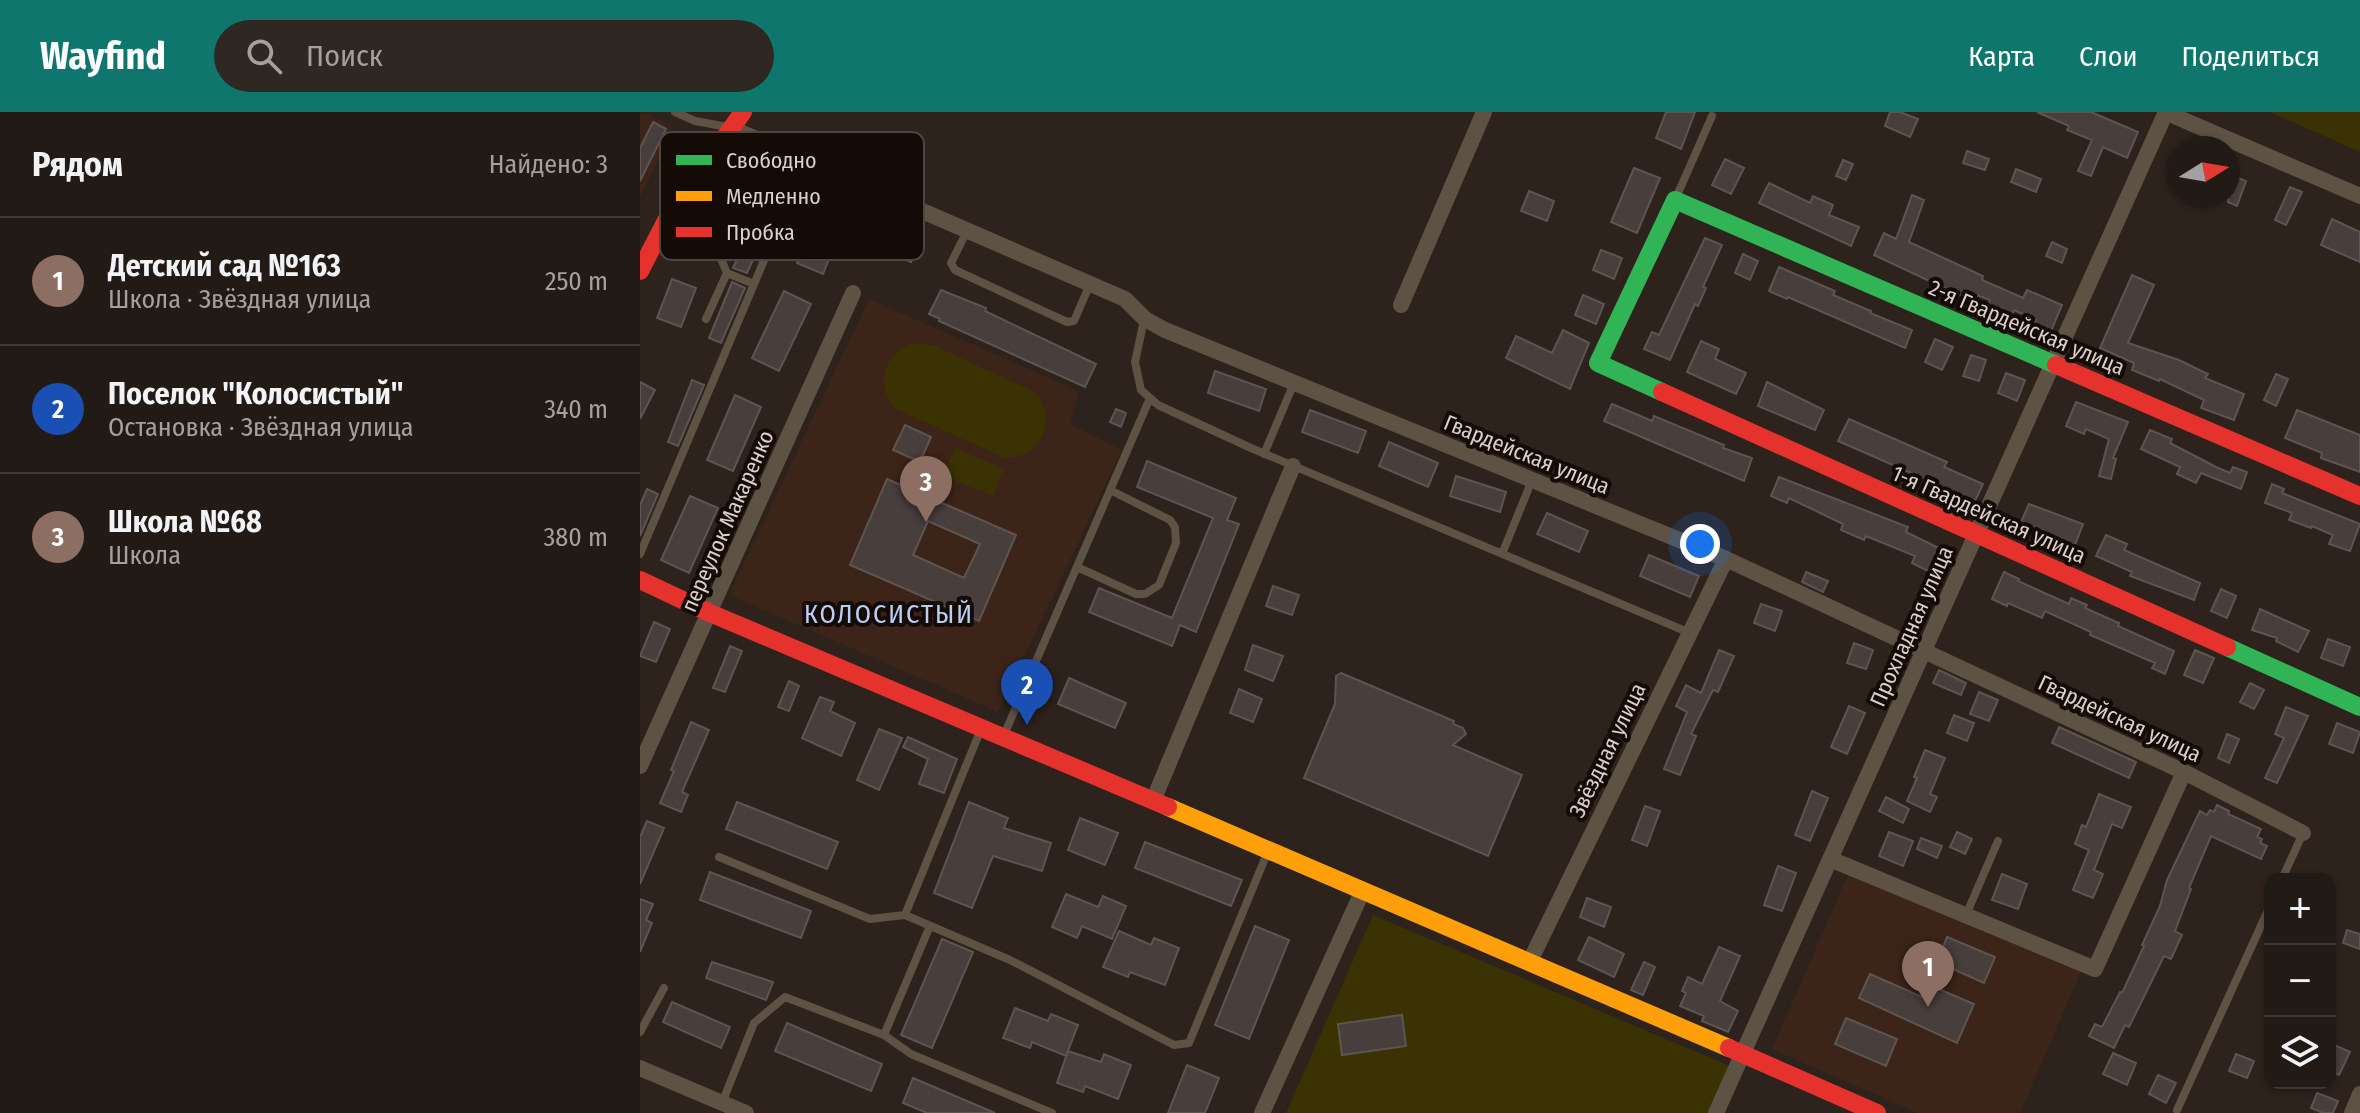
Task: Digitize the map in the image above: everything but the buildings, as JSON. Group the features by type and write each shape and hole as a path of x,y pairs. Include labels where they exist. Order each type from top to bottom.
{"street":[{"path":"728,132 743,112"},
{"path":"1401,305 1484,112"},
{"path":"2165,112 2360,196"},
{"name":"Прохладная улица","path":"1716,1113 2165,112"},
{"name":"Гвардейская улица","path":"731,128 740,132"},
{"name":"2-я Гвардейская улица","path":"1675,200 2360,496"},
{"name":"1-я Гвардейская улица","path":"1675,200 1598,363 2360,707"},
{"name":"Гвардейская улица","path":"924,211 1125,299 1145,319 1165,330 1726,559 2184,772 2303,833"},
{"path":"640,271 660,232"},
{"name":"переулок Макаренко","path":"640,766 853,293"},
{"path":"1153,801 1293,466"},
{"name":"Звёздная улица","path":"1530,961 1726,559"},
{"path":"640,580 710,613 981,728 1009,736 1877,1113"},
{"path":"1830,859 2095,969 2184,772"},
{"path":"1262,1113 1363,890"},
{"path":"640,1068 746,1113"},
{"path":"2352,1113 2360,1094"}],"lane":[{"path":"675,112 695,121 731,128"},
{"path":"1675,200 1712,116"},
{"path":"968,230 951,263 955,270 1067,322 1074,321 1090,283"},
{"path":"722,260 727,273 754,284"},
{"path":"640,554 764,260"},
{"path":"706,319 727,273"},
{"path":"1145,319 1135,362 1141,390 1158,405 1264,454 1690,633"},
{"path":"1264,454 1294,383"},
{"path":"1009,736 1150,398"},
{"path":"1502,554 1532,480"},
{"path":"1077,567 1136,594 1145,594 1159,585 1176,543 1175,527 1170,520 1110,490"},
{"path":"905,915 981,728"},
{"path":"2285,873 2303,833"},
{"path":"1966,915 1998,841"},
{"path":"719,857 870,919 905,915 1010,960 1174,1045 1189,1043 1268,850"},
{"path":"2177,1110 2264,919"},
{"path":"884,1035 930,926"},
{"path":"640,1032 664,988"},
{"path":"722,1103 754,1023 785,997 884,1035 911,1054 1052,1113"}],"shaded area":[{"path":"640,112 674,129 672,132 660,132 660,157 640,197"},
{"path":"2270,112 2360,112 2360,152"},
{"path":"869,299 1079,391 1070,424 1122,450 998,712 729,595"},
{"path":"915,343 933,345 1035,392 1045,414 1042,436 1036,445 1016,456 1003,457 896,409 885,390 886,370 896,353"},
{"path":"955,448 1004,469 993,496 943,476"},
{"path":"1848,875 2083,966 2020,1113 1918,1113 1772,1049"},
{"path":"1373,915 1730,1066 1709,1113 1286,1113"}],"traffic: fast":[{"path":"1662,392 1598,363 1675,200 2056,365"},
{"path":"2227,647 2360,707"}],"traffic: slow":[{"path":"1168,807 1729,1048"}],"traffic: jam":[{"path":"729,132 743,112"},
{"path":"640,271 660,232"},
{"path":"2056,365 2360,496"},
{"path":"1662,392 2227,647"},
{"path":"640,580 710,613 1168,807"},
{"path":"1729,1048 1877,1113"}],"place":[{"name":"Школа №68","path":"926,522"},
{"name":"Поселок \"Колосистый\"","path":"1027,725"},
{"name":"Детский cад №163","path":"1928,1007"}],"district":[{"name":"КОЛОСИСТЫЙ","path":"889,614"}]}
